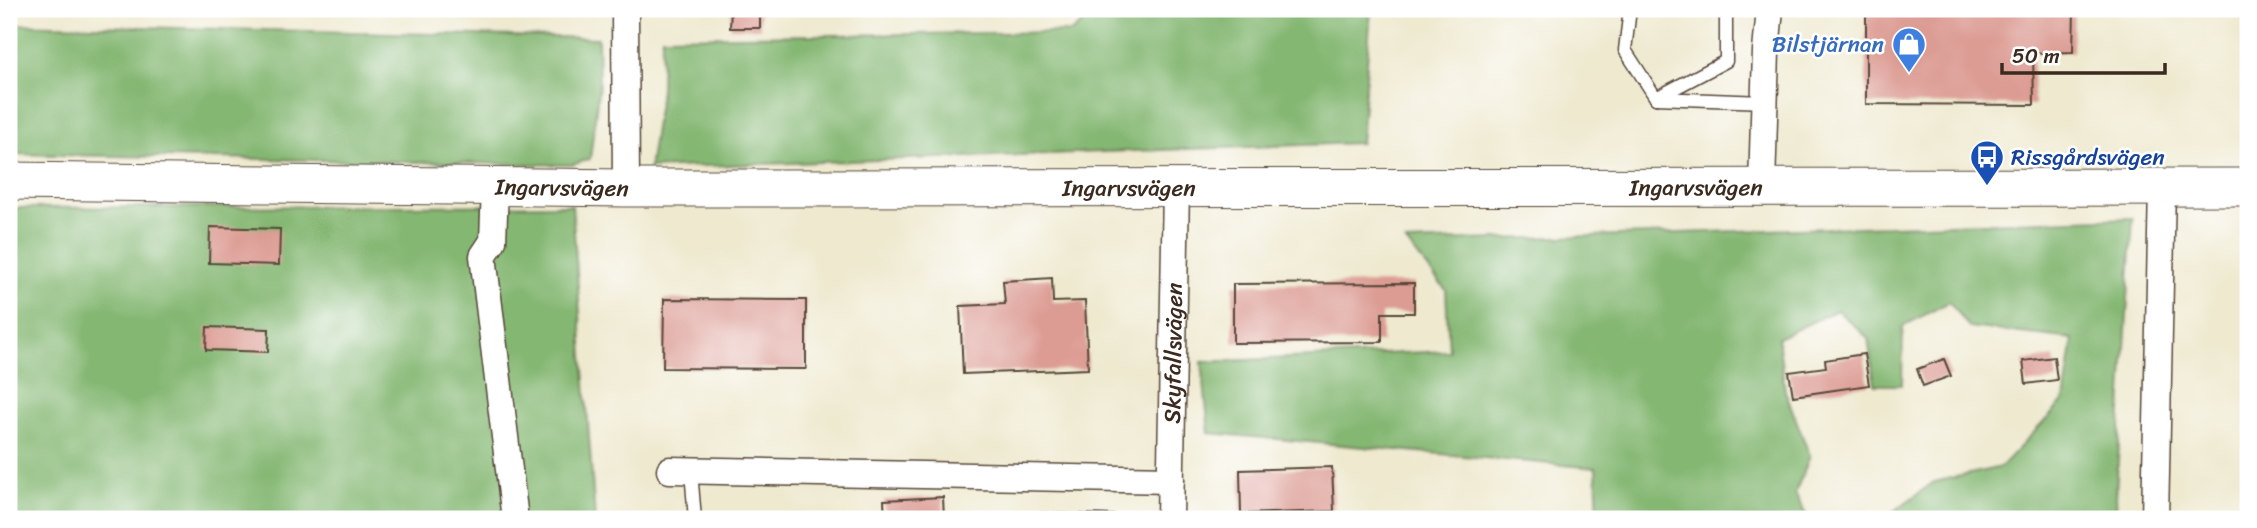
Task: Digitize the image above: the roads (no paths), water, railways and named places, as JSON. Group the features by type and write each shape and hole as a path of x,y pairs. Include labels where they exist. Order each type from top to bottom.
{"street":[{"path":"625,9 626,188"},
{"path":"1762,187 1770,9"},
{"name":"Ingarvsvägen","path":"9,181 626,188 2248,187"},
{"path":"495,187 493,241 483,256 515,519"},
{"name":"Skyfallsvägen","path":"1170,519 1176,187"},
{"path":"2155,519 2162,187"},
{"path":"681,470 1171,480"}],"lane":[{"path":"1630,9 1625,50 1656,98"},
{"path":"1656,98 1726,61 1726,9"},
{"path":"1656,98 1765,102"},
{"path":"681,470 695,519"}],"place":[{"name":"Bilstjärnan","path":"1909,74"},
{"name":"Rissgårdsvägen","path":"1987,187"}]}
